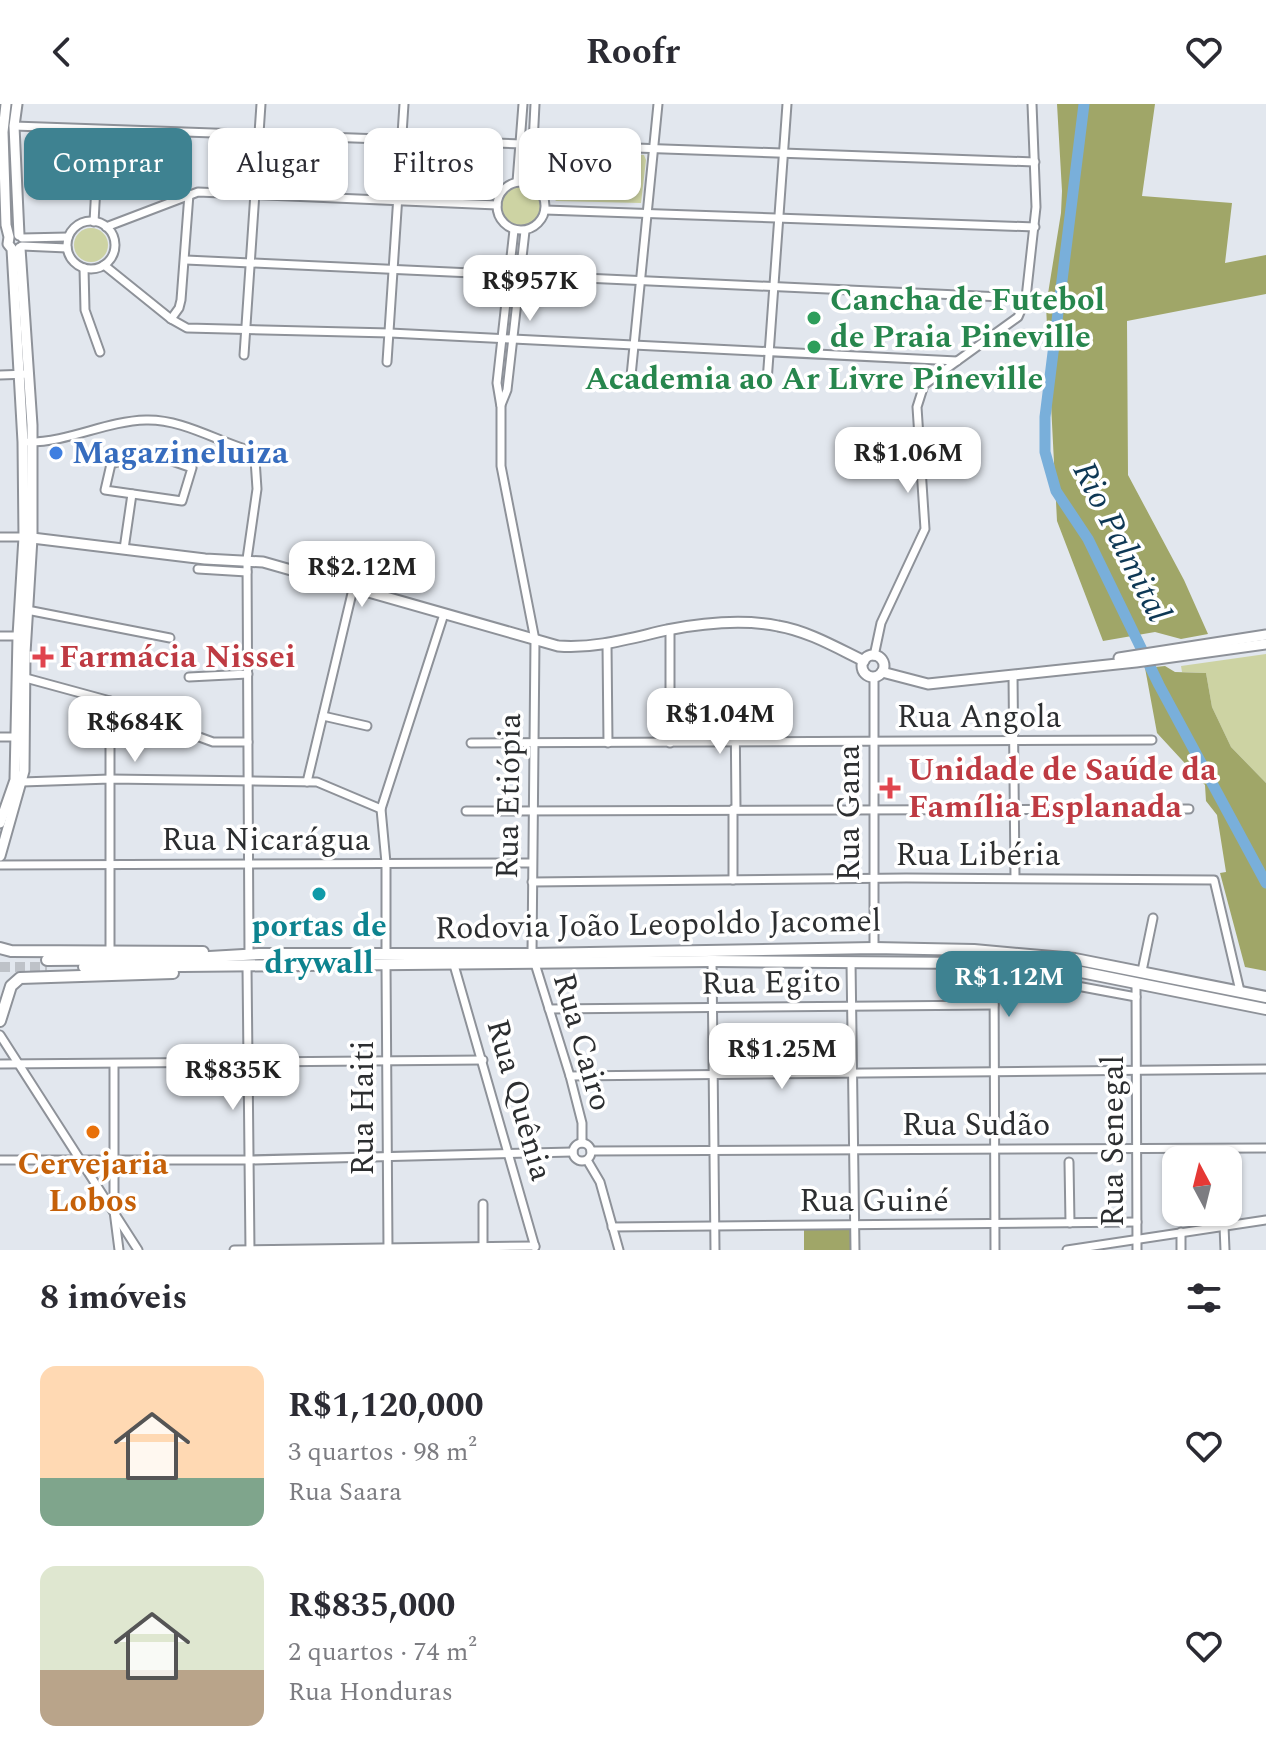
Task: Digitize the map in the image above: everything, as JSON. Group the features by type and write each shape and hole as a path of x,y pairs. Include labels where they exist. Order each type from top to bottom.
{"highway":[{"path":"0,948 11,951 249,954"},
{"path":"851,962 874,948"},
{"name":"Rodovia João Leopoldo Jacomel","path":"1266,997 1142,971 1038,954 874,948 534,959 454,965 386,959 247,967 47,964 249,954 386,959 534,959 994,964 1061,969 1266,1009"},
{"path":"0,1021 11,986 20,978 166,974 212,967"}],"main road":[{"path":"6,104 3,132 6,214 17,242"},
{"path":"0,856 3,821 15,780 27,610 28,442 17,242 19,215 14,126 17,104"},
{"path":"6,214 19,215"},
{"path":"28,538 205,559 263,562 535,640 578,648 670,629 717,623 779,626 883,661 878,674"},
{"path":"3,821 22,782 18,636 28,538"},
{"path":"869,658 864,672 928,684 1084,666 1266,635"},
{"path":"1163,654 1266,644"}],"street":[{"path":"259,128 261,104"},
{"path":"401,128 404,104"},
{"path":"521,128 523,104"},
{"path":"534,128 535,104"},
{"path":"631,376 658,104"},
{"path":"767,382 787,104"},
{"path":"869,658 881,623 925,529 917,407 920,393 924,385 1018,317 1026,298 1035,227 1032,104"},
{"path":"14,126 48,128"},
{"path":"641,148 1035,162"},
{"path":"519,157 517,182 503,191 497,205 501,221 514,230 525,231 539,223 545,210 544,200"},
{"path":"348,199 497,205"},
{"path":"94,222 95,200"},
{"path":"106,227 174,200"},
{"path":"171,319 179,308 186,260 189,200"},
{"path":"244,355 254,200"},
{"path":"387,362 398,201"},
{"path":"545,210 1035,227"},
{"path":"94,222 106,227 113,236 115,247 112,257 104,265 95,269 84,268 72,261 67,248 68,237 78,225 94,222"},
{"path":"0,226 17,242 67,248"},
{"path":"501,407 497,383 514,230"},
{"path":"501,407 507,390 525,231"},
{"path":"17,242 68,237"},
{"path":"186,260 1026,298"},
{"path":"104,265 171,319 187,328 390,333 957,361"},
{"path":"84,268 85,310 100,352"},
{"path":"0,375 24,375"},
{"name":"Rua Etiópia","path":"501,407 501,466 535,640 534,959"},
{"path":"28,442 74,437 145,420 169,421 248,450 255,459 257,489 247,559 249,954"},
{"path":"149,453 192,468 182,501 132,494 105,490 111,464 117,460 149,453"},
{"path":"124,549 132,494"},
{"path":"0,537 28,538"},
{"path":"198,569 247,572"},
{"path":"307,782 353,589"},
{"path":"27,610 170,638"},
{"path":"22,782 110,779 317,782 381,809 444,614"},
{"path":"670,629 670,743"},
{"path":"0,636 18,636"},
{"path":"607,644 608,743"},
{"path":"189,677 248,674"},
{"name":"Rua Gana","path":"874,948 873,742 878,674"},
{"path":"1013,675 1015,878"},
{"path":"21,677 110,701 172,722 213,742 248,742"},
{"path":"110,701 110,950"},
{"path":"733,880 735,702"},
{"path":"323,716 367,726"},
{"path":"0,737 17,737"},
{"name":"Rua Angola","path":"471,743 1152,740"},
{"name":"Rua Haiti","path":"381,809 386,863 388,1249"},
{"path":"466,811 1189,809"},
{"name":"Rua Nicarágua","path":"0,865 532,863"},
{"name":"Rua Libéria","path":"532,882 1015,878 1214,880 1240,991"},
{"path":"1142,971 1153,918"},
{"name":"Rua Cairo","path":"534,959 570,1076 582,1123 582,1143"},
{"path":"712,961 715,1250"},
{"path":"851,962 855,1250"},
{"path":"994,964 995,1250"},
{"name":"Rua Quênia","path":"454,965 510,1153 531,1248"},
{"path":"247,967 250,1250"},
{"path":"993,978 1077,986 1136,997"},
{"name":"Rua Senegal","path":"1136,983 1137,1250"},
{"name":"Rua Egito","path":"549,1009 994,1005"},
{"path":"0,1035 138,1250"},
{"path":"0,1064 483,1060"},
{"path":"114,1065 114,1211 119,1250"},
{"path":"570,1076 1266,1069"},
{"path":"582,1143 588,1145 589,1155 577,1160 573,1152 582,1143"},
{"name":"Rua Sudão","path":"589,1155 855,1149 1266,1148"},
{"path":"0,1160 249,1160 573,1152"},
{"name":"Rua Cairo","path":"589,1155 619,1250"},
{"path":"1069,1162 1070,1223"},
{"path":"483,1204 483,1247"},
{"path":"1242,1223 1266,1220 1266,1228"},
{"name":"Rua Guiné","path":"612,1227 1137,1222"},
{"path":"1067,1250 1224,1226 1225,1250"},
{"path":"1181,1232 1181,1250"},
{"path":"234,1250 531,1248"}],"green space":[{"path":"1057,104 1155,104 1142,196 1232,203 1225,263 1266,255 1266,294 1127,321 1128,475 1184,580 1208,634 1181,639 1155,632 1103,641 1057,521 1046,306 1061,213"},
{"path":"641,155 644,155 641,203 556,201 641,200"},
{"path":"519,185 519,200 542,200 542,214 537,221 522,228 507,221 500,206 507,191"},
{"path":"91,228 103,233 108,245 103,257 91,262 79,257 74,245 79,233"},
{"path":"1266,654 1266,783 1231,747 1212,707 1206,673 1182,672 1181,666"},
{"path":"1165,666 1175,672 1206,673 1212,707 1231,747 1266,783 1266,971 1245,967 1220,873 1226,872 1217,815 1206,801 1205,785 1157,733 1145,668"},
{"path":"804,1225 856,1225 855,1250 804,1250"}],"waterway":[{"name":"Rio Palmital","path":"1084,104 1045,417 1045,452 1056,491 1088,539 1159,685 1266,883"}],"tunnel":[{"path":"0,967 47,967"}],"place":[{"name":"Cancha de Futebol de Praia Pineville","path":"814,318"},
{"name":"Academia ao Ar Livre Pineville","path":"814,347"},
{"name":"Magazineluiza","path":"56,453"},
{"name":"Farmácia Nissei","path":"43,657"},
{"name":"Unidade de Saúde da Família Esplanada","path":"890,788"},
{"name":"portas de drywall","path":"319,894"},
{"name":"Cervejaria Lobos","path":"93,1132"}]}
